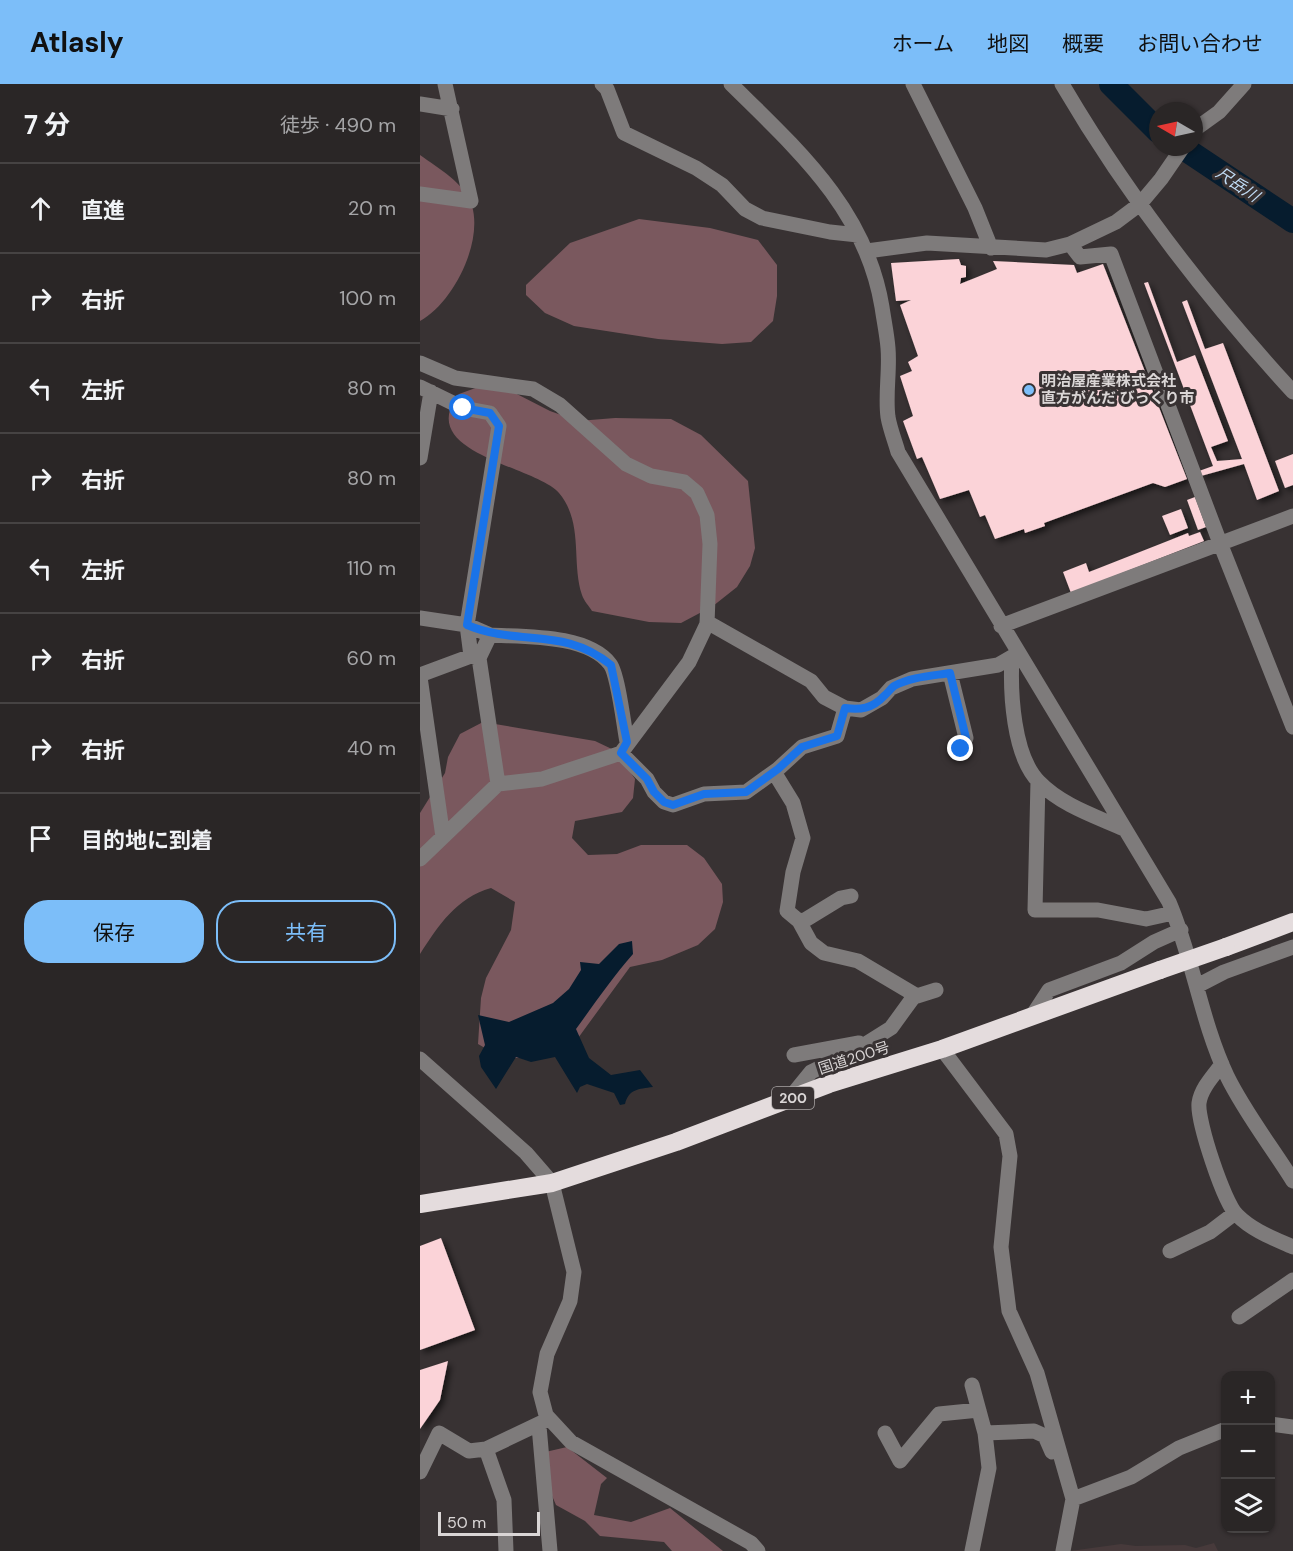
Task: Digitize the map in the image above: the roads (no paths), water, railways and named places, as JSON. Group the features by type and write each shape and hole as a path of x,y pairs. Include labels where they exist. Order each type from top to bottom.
{"highway":[{"name":"国道200号","path":"420,1204 552,1183 942,1049 1293,922"}],"street":[{"path":"420,194 471,201 445,84"},
{"path":"602,84 607,89 624,133 696,168 722,185 745,209 762,218 858,235"},
{"path":"731,84 812,165 842,205 867,251 876,274 882,306 888,348 888,417 898,452 1001,626 1015,656 1124,829 1173,913 1181,930 1222,1064 1293,1181"},
{"path":"914,84 975,208 991,248"},
{"path":"1062,84 1140,204 1208,291 1293,392"},
{"path":"1203,123 1219,111 1244,84"},
{"path":"420,104 452,109"},
{"path":"867,251 927,243 1046,250 1070,244 1116,222 1140,204 1177,156"},
{"path":"1070,244 1080,257 1111,254 1220,543 1293,727"},
{"path":"420,363 455,378 533,388 560,405 626,464 651,476 684,482 697,493 707,515 710,544 707,622 689,662 624,747 542,779 498,784 420,859"},
{"path":"420,458 425,389 463,408 490,413 499,426 467,625 498,784"},
{"path":"1001,626 1293,516"},
{"path":"420,618 467,625 490,634 562,640 582,645 598,654 611,665 624,747 659,797 673,805 704,794 746,792 774,772 802,747 837,736 845,708"},
{"path":"707,622 811,681 824,697 845,708 861,710 882,698 891,688 912,679 998,665 1015,656"},
{"path":"443,837 420,676 475,657 490,634"},
{"path":"1015,656 1018,737 1024,760 1038,781 1080,810 1124,829"},
{"path":"950,673 966,738 961,749"},
{"path":"774,772 793,803 803,838 787,911 799,921 811,943 824,953 858,961 915,995"},
{"path":"1038,781 1035,910 1098,910 1146,919 1173,913"},
{"path":"799,921 841,898 851,896"},
{"path":"1032,1016 1049,990 1121,963 1154,942 1181,930"},
{"path":"1197,986 1224,972 1293,947"},
{"path":"789,1100 811,1072 891,1028 915,995 936,990"},
{"path":"794,1055 871,1041"},
{"path":"942,1049 1006,1134 1010,1156 1001,1247 1009,1311 1037,1373 1073,1499 1063,1551"},
{"path":"420,1059 526,1154 552,1183 574,1272 570,1301 547,1354 540,1392 544,1423 550,1551"},
{"path":"1222,1064 1206,1085 1199,1101 1199,1119 1226,1197 1234,1213 1254,1230 1293,1247"},
{"path":"1170,1251 1210,1232 1234,1213"},
{"path":"1239,1317 1293,1280"},
{"path":"972,1385 985,1433 989,1468 972,1551"},
{"path":"885,1433 900,1461 939,1414 979,1410"},
{"path":"420,1472 439,1432 469,1451 486,1449 544,1423"},
{"path":"544,1423 572,1442 751,1543 758,1551"},
{"path":"1275,1425 1293,1427"},
{"path":"985,1433 1034,1431 1045,1436 1073,1499"},
{"path":"1073,1499 1131,1477 1179,1448 1221,1432"},
{"path":"486,1449 504,1500 506,1551"}],"water":[{"path":"632,941 633,954 576,1029 589,1058 611,1075 640,1070 653,1087 635,1091 629,1095 625,1104 620,1105 614,1093 587,1084 580,1087 577,1093 555,1057 531,1062 516,1057 496,1089 481,1067 479,1056 485,1045 478,1015 509,1022 553,1003 569,989 581,970 580,962 599,964 619,944"}],"waterway":[{"name":"尺岳川","path":"1111,84 1149,122"},
{"name":"尺岳川","path":"1196,156 1293,221"}],"place":[{"name":"明治屋産業株式会社 直方がんだ びっくり市","path":"1029,390"}]}
